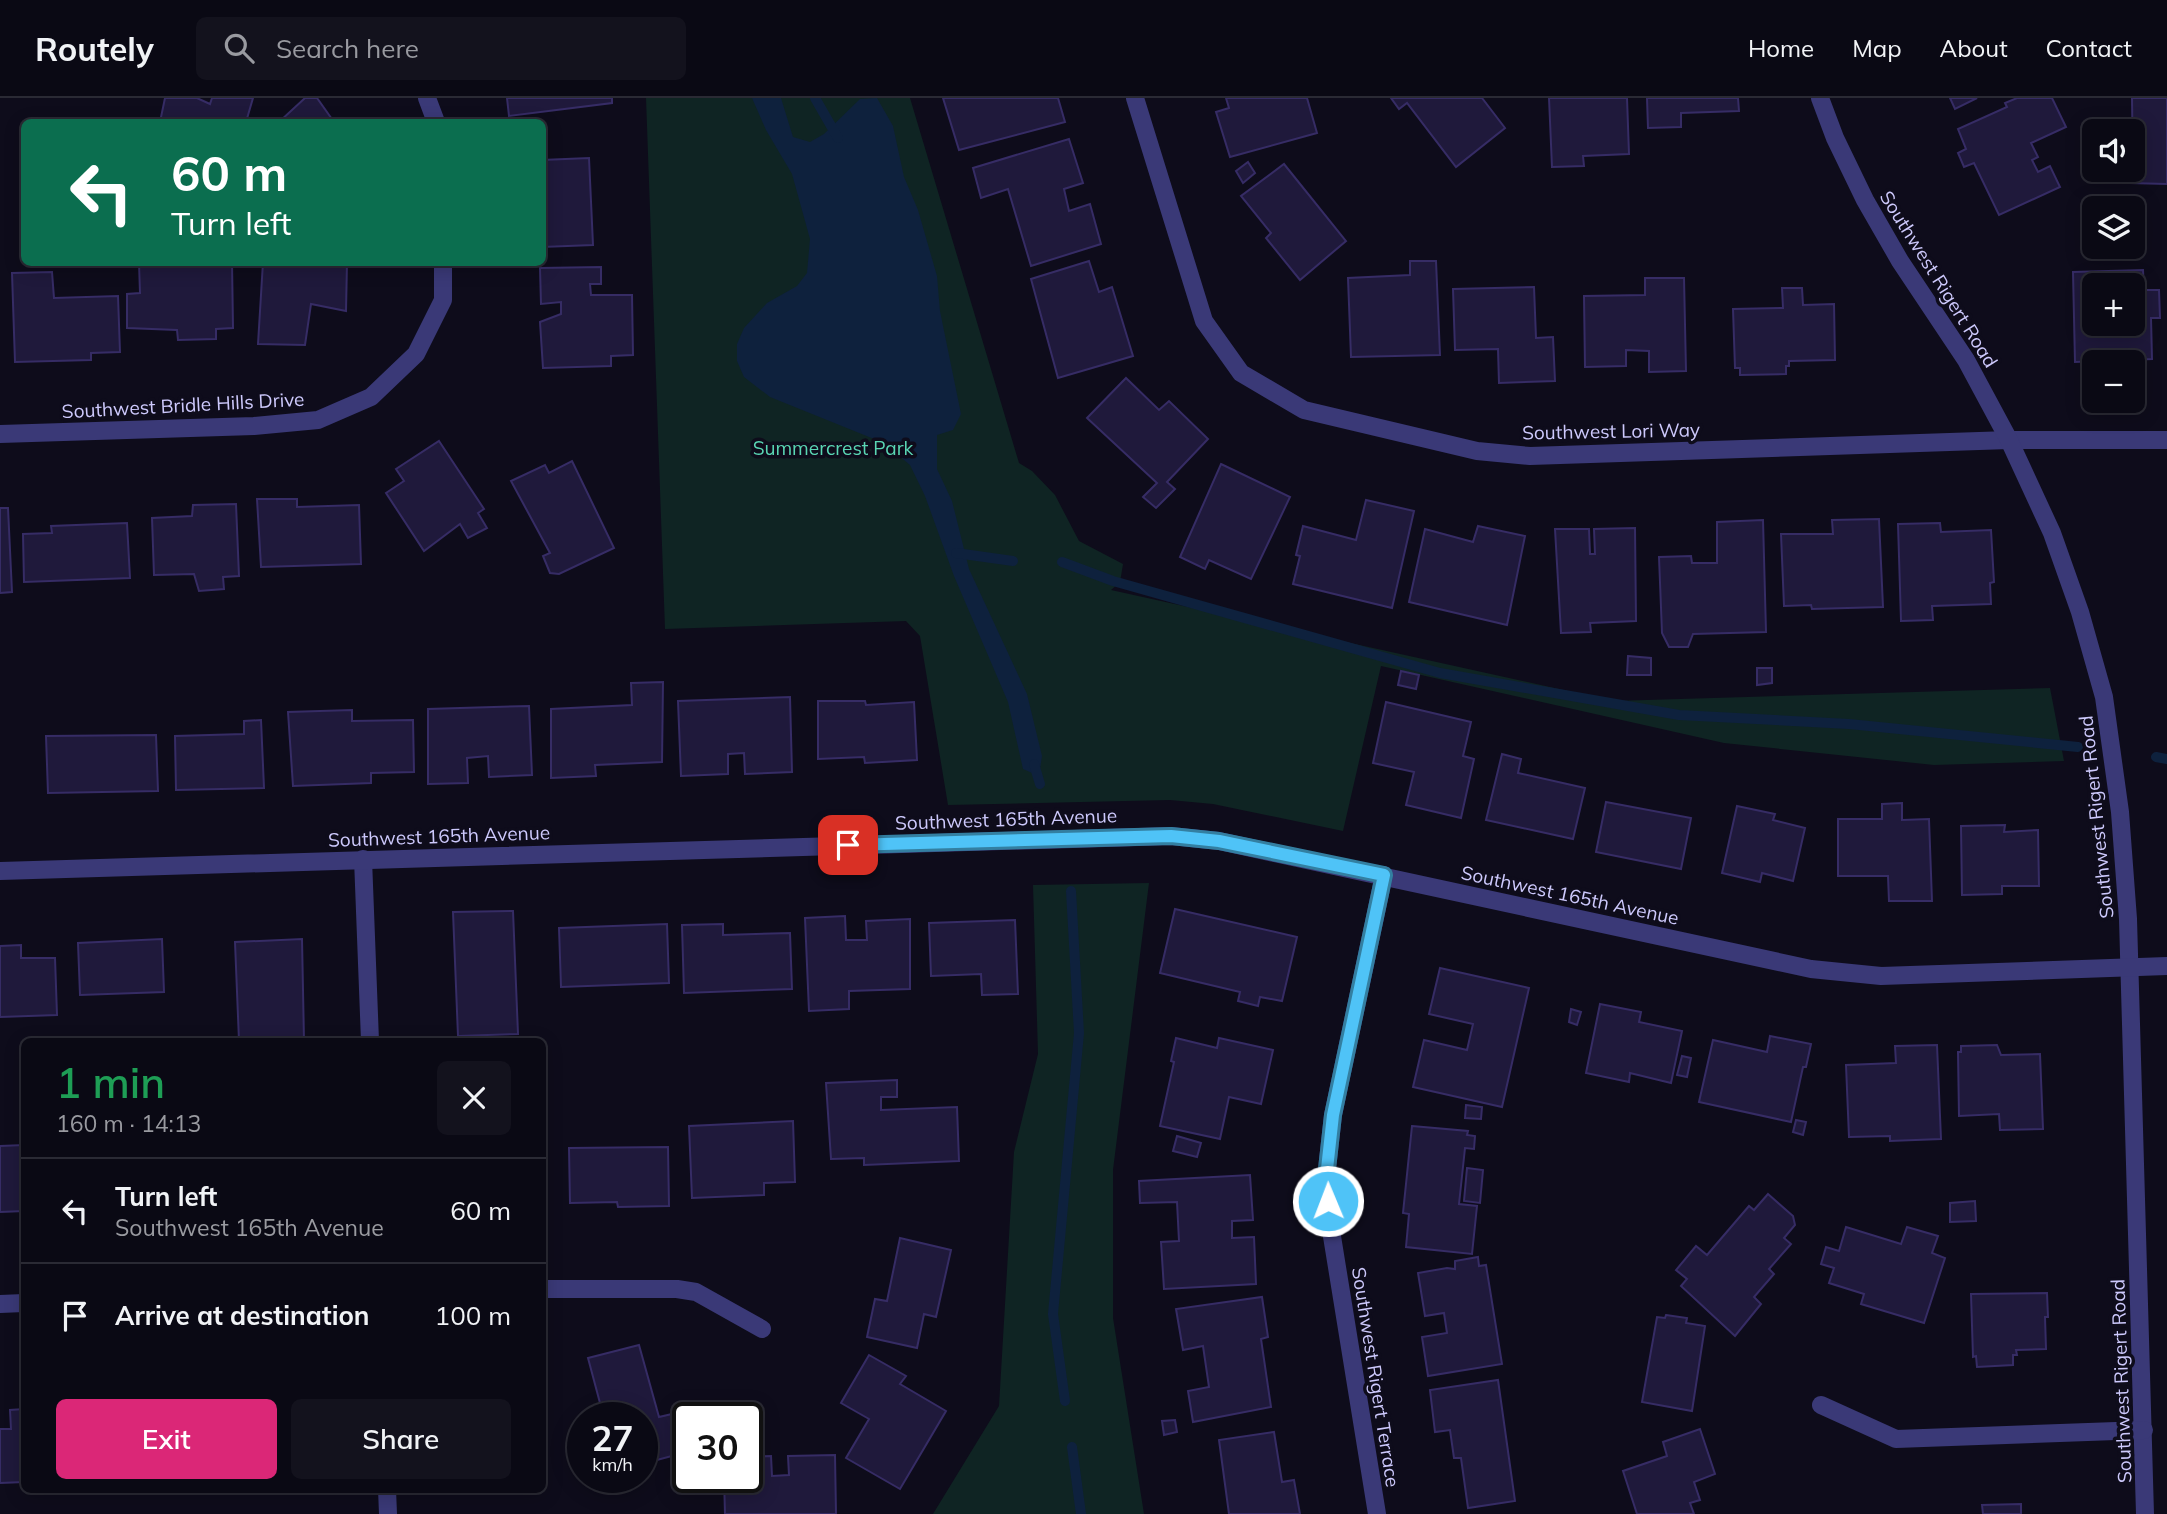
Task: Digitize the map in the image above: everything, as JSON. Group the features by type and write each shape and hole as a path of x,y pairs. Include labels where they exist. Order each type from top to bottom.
{"street":[{"path":"426,98 435,119"},
{"name":"Southwest Lori Way","path":"1135,98 1204,321 1241,373 1304,410 1477,451 1530,456 2009,440 2167,440"},
{"name":"Southwest Rigert Road","path":"1820,98 1835,138 1865,200 1900,261 1966,360 2009,440 2052,533 2080,612 2104,697 2120,812 2128,919 2145,1514"},
{"name":"Southwest Bridle Hills Drive","path":"0,434 254,426 318,420 371,397 416,354 443,300 443,266"},
{"name":"Southwest 165th Avenue","path":"0,871 1171,836 1219,841 1384,875 1811,969 1881,976 2167,966"},
{"path":"363,859 370,1038"},
{"name":"Southwest Rigert Terrace","path":"1377,1514 1330,1224 1326,1178 1333,1115 1384,875"},
{"path":"546,1289 687,1290 696,1292 762,1329"},
{"path":"0,1304 21,1303"},
{"path":"1821,1405 1896,1438 2144,1430"},
{"path":"387,1493 388,1514"}],"green space":[{"name":"Summercrest Park","path":"646,98 910,98 1019,463 1032,471 1055,495 1079,541 1123,564 1120,582 1111,590 1613,701 2050,688 2064,761 1934,765 1724,743 1381,666 1343,831 1213,804 1170,800 948,805 920,636 906,621 665,629"},
{"path":"1149,883 1113,1170 1113,1318 1144,1514 933,1514 999,1406 1014,1152 1038,1054 1033,885"}],"water":[{"path":"752,98 781,98 793,137 810,142 824,134 860,99 877,98 893,126 904,177 918,210 937,276 940,311 961,414 953,430 937,435 937,469 952,501 969,569 1027,694 1042,756 1039,776 1023,769 1008,702 910,465 884,443 770,397 744,377 737,361 737,344 744,328 767,303 797,286 807,273 810,239 792,174 766,130"}],"building":[{"path":"165,98 197,98 210,104 212,98 253,98 247,119 161,119"},
{"path":"305,98 317,98 332,119 282,119"},
{"path":"507,98 612,98 612,103 509,116"},
{"path":"943,98 1058,98 1065,122 959,150"},
{"path":"1226,98 1307,98 1317,133 1230,157 1216,112 1229,108"},
{"path":"1391,98 1482,98 1505,128 1456,167 1407,103 1399,109"},
{"path":"1549,98 1627,98 1629,154 1583,156 1584,166 1552,167"},
{"path":"1647,98 1738,98 1739,111 1681,113 1681,127 1648,128"},
{"path":"1950,98 1977,98 1955,109"},
{"path":"2017,98 2052,98 2066,127 2031,143 2038,157 2032,160 2038,172 2050,166 2060,187 1999,215 1974,163 1964,167 1958,153 1966,149 1958,129 2007,107 2005,103"},
{"path":"2132,98 2167,98 2167,184 2130,183 2145,182 2145,119 2132,119"},
{"path":"1069,139 1083,183 1064,189 1069,211 1090,204 1101,244 1031,266 1008,189 981,198 973,168"},
{"path":"589,158 593,245 546,247 546,160"},
{"path":"1248,162 1255,173 1243,183 1236,171"},
{"path":"1284,164 1346,241 1300,280 1266,238 1271,233 1241,196"},
{"path":"1089,261 1099,292 1112,287 1133,356 1058,378 1031,279"},
{"path":"1410,261 1436,261 1440,355 1351,357 1348,278 1410,275"},
{"path":"139,266 232,266 233,328 216,329 216,339 178,340 177,330 127,328 127,294 140,293"},
{"path":"263,266 347,266 346,311 311,304 305,345 258,344"},
{"path":"601,267 601,284 590,284 591,295 632,295 633,355 611,356 611,366 543,368 540,322 561,314 561,302 541,304 540,268"},
{"path":"2143,270 2143,273 2082,273 2082,336 2145,336 2145,290 2159,290 2160,318 2151,318 2152,359 2145,359 2145,350 2082,350 2082,362 2075,362 2073,272"},
{"path":"52,272 54,298 118,296 120,352 91,353 91,360 15,362 12,273"},
{"path":"1645,278 1684,278 1686,371 1649,372 1649,351 1626,350 1626,366 1585,367 1584,296 1645,295"},
{"path":"1534,287 1536,338 1553,337 1555,381 1499,383 1498,349 1455,350 1453,289"},
{"path":"1782,288 1802,288 1803,305 1834,304 1835,360 1789,361 1786,374 1740,375 1740,368 1735,368 1733,309 1783,308"},
{"path":"1126,378 1159,410 1169,401 1208,439 1167,482 1175,489 1156,508 1143,497 1157,483 1087,418"},
{"path":"439,441 484,509 478,513 487,528 468,538 460,524 424,551 386,493 404,481 396,469"},
{"path":"572,461 614,548 559,574 550,573 543,556 550,553 511,481 545,465 549,473"},
{"path":"1221,464 1290,497 1251,579 1209,560 1205,569 1180,557"},
{"path":"257,499 297,499 297,507 359,505 361,564 261,567"},
{"path":"1366,500 1414,511 1392,608 1293,584 1300,556 1296,555 1303,526 1356,540"},
{"path":"236,504 239,576 223,577 224,589 199,591 194,574 154,575 152,518 192,516 193,505"},
{"path":"0,508 8,508 12,592 0,593"},
{"path":"1879,519 1883,607 1812,609 1811,605 1784,606 1781,534 1833,534 1832,520"},
{"path":"1763,520 1766,632 1693,634 1688,647 1669,647 1662,633 1659,557 1691,556 1692,563 1717,563 1717,522"},
{"path":"127,523 130,578 24,582 23,534 52,533 51,526"},
{"path":"1940,523 1941,532 1991,530 1994,582 1990,583 1991,604 1932,606 1933,620 1901,621 1898,524"},
{"path":"1478,526 1525,536 1507,625 1409,602 1425,529 1473,542"},
{"path":"1635,528 1636,621 1590,623 1591,632 1561,633 1555,529 1589,529 1590,554 1595,554 1594,529"},
{"path":"1628,656 1651,658 1651,675 1627,675"},
{"path":"1757,668 1772,668 1772,683 1757,685"},
{"path":"1401,671 1419,675 1416,689 1398,685"},
{"path":"663,682 662,762 595,765 596,776 551,778 551,709 632,705 631,683"},
{"path":"790,697 792,772 745,774 744,753 728,754 728,774 681,776 678,701"},
{"path":"818,701 865,701 866,705 914,702 917,760 865,763 864,757 818,759"},
{"path":"1386,702 1471,722 1463,756 1474,759 1461,818 1406,805 1414,772 1373,763"},
{"path":"529,706 532,775 489,777 488,756 467,758 468,783 428,784 428,709"},
{"path":"352,710 352,721 413,720 414,772 371,773 371,783 293,786 288,712"},
{"path":"261,720 264,788 176,790 175,736 244,734 244,721"},
{"path":"156,735 158,791 48,793 46,736"},
{"path":"1502,754 1521,759 1518,773 1585,788 1573,839 1486,820"},
{"path":"1606,802 1691,818 1681,869 1596,852"},
{"path":"1902,803 1902,820 1929,819 1932,901 1889,901 1888,876 1838,876 1838,819 1882,819 1882,804"},
{"path":"1737,806 1775,814 1773,820 1805,828 1793,881 1762,873 1760,882 1722,873"},
{"path":"2005,825 2004,832 2038,830 2039,886 2002,886 2002,894 1962,895 1961,826"},
{"path":"1175,909 1297,937 1282,1001 1260,997 1258,1006 1238,1001 1240,992 1160,973"},
{"path":"513,911 518,1034 458,1036 453,912"},
{"path":"845,916 846,940 867,940 866,921 910,919 910,989 849,991 849,1009 809,1011 805,918"},
{"path":"1015,920 1018,994 982,995 981,974 931,976 929,923"},
{"path":"667,924 669,983 561,987 559,928"},
{"path":"723,924 723,935 790,933 792,989 684,993 682,925"},
{"path":"162,939 164,992 80,995 78,943"},
{"path":"302,939 304,1038 239,1038 235,942"},
{"path":"21,945 21,958 55,958 57,1015 0,1017 0,946"},
{"path":"1440,968 1529,988 1502,1107 1413,1087 1424,1040 1467,1050 1473,1024 1429,1014"},
{"path":"1600,1004 1641,1012 1639,1022 1682,1031 1671,1083 1630,1073 1629,1082 1586,1073"},
{"path":"1571,1009 1581,1012 1577,1025 1569,1022"},
{"path":"1770,1036 1811,1044 1791,1122 1699,1102 1713,1040 1767,1052"},
{"path":"1176,1038 1217,1048 1219,1038 1273,1050 1261,1104 1229,1097 1220,1139 1160,1126 1174,1062 1171,1061"},
{"path":"1937,1045 1941,1139 1890,1141 1890,1136 1849,1137 1846,1065 1896,1063 1895,1046"},
{"path":"1997,1045 2001,1055 2040,1054 2043,1129 2000,1130 1999,1114 1959,1116 1958,1052 1961,1052 1961,1046"},
{"path":"1682,1056 1691,1058 1687,1077 1677,1075"},
{"path":"897,1080 897,1097 881,1097 881,1110 957,1107 959,1161 864,1165 864,1158 831,1159 826,1083"},
{"path":"1466,1105 1482,1107 1481,1119 1465,1118"},
{"path":"1796,1120 1806,1122 1803,1135 1793,1132"},
{"path":"793,1121 795,1182 764,1183 764,1195 692,1198 689,1126"},
{"path":"1412,1126 1468,1131 1467,1135 1475,1136 1474,1149 1465,1148 1459,1204 1477,1206 1472,1254 1406,1247 1409,1214 1403,1213"},
{"path":"1177,1136 1201,1143 1197,1157 1173,1151"},
{"path":"21,1145 21,1211 0,1212 0,1146"},
{"path":"668,1147 669,1206 618,1207 617,1202 570,1203 569,1148"},
{"path":"1467,1168 1483,1170 1480,1203 1464,1201"},
{"path":"1250,1175 1253,1220 1232,1221 1232,1238 1254,1237 1256,1284 1164,1289 1161,1242 1179,1241 1177,1202 1140,1203 1139,1181"},
{"path":"1768,1194 1793,1216 1795,1225 1784,1238 1791,1244 1769,1269 1774,1274 1754,1297 1761,1304 1735,1336 1681,1286 1687,1279 1676,1270 1696,1246 1707,1255 1749,1206 1754,1210"},
{"path":"1975,1201 1976,1221 1950,1222 1950,1203"},
{"path":"1846,1227 1901,1244 1907,1227 1938,1236 1932,1253 1945,1258 1924,1323 1861,1304 1864,1294 1829,1283 1834,1268 1821,1264 1826,1247 1839,1251"},
{"path":"900,1238 951,1250 936,1317 924,1314 917,1348 867,1337 875,1299 887,1301"},
{"path":"1478,1257 1479,1266 1486,1265 1502,1364 1428,1376 1422,1337 1447,1333 1444,1313 1425,1316 1418,1273 1455,1269 1455,1261"},
{"path":"2047,1293 2046,1349 2016,1350 2013,1365 1977,1367 1976,1356 1973,1357 1971,1294"},
{"path":"1262,1297 1268,1337 1261,1339 1271,1407 1193,1422 1188,1391 1209,1387 1203,1346 1183,1350 1176,1309"},
{"path":"1666,1315 1687,1318 1686,1323 1705,1326 1692,1411 1642,1402 1657,1317 1665,1318"},
{"path":"639,1345 655,1402 600,1402 588,1358"},
{"path":"869,1355 906,1376 900,1384 946,1411 900,1489 846,1458 869,1419 841,1403"},
{"path":"1498,1380 1515,1501 1468,1508 1461,1458 1454,1458 1450,1430 1435,1432 1430,1390"},
{"path":"21,1409 21,1482 0,1483 0,1429 11,1429 10,1410"},
{"path":"658,1413 659,1417 672,1414 672,1456 658,1460"},
{"path":"1175,1420 1177,1432 1164,1435 1162,1421"},
{"path":"1700,1429 1715,1474 1694,1482 1700,1500 1690,1503 1694,1514 1637,1514 1623,1471 1667,1456 1663,1442"},
{"path":"1274,1432 1282,1482 1294,1480 1300,1514 1229,1514 1219,1440"},
{"path":"835,1455 836,1514 725,1514 724,1493 763,1493 763,1456 771,1456 772,1476 789,1475 788,1456"},
{"path":"2021,1504 2021,1514 1983,1514 1982,1505"}],"waterway":[{"path":"815,98 838,138"},
{"path":"956,553 1013,561"},
{"path":"1062,562 1113,581 1440,673 1679,715 1849,724 2078,747"},
{"path":"2156,757 2167,759"},
{"path":"1034,764 1040,784"},
{"path":"1065,1401 1053,1314 1079,1033 1071,891"},
{"path":"1072,1447 1081,1514"}],"route":[{"path":"848,845 1171,836 1219,841 1384,875 1333,1115 1326,1178 1328,1201"}]}
